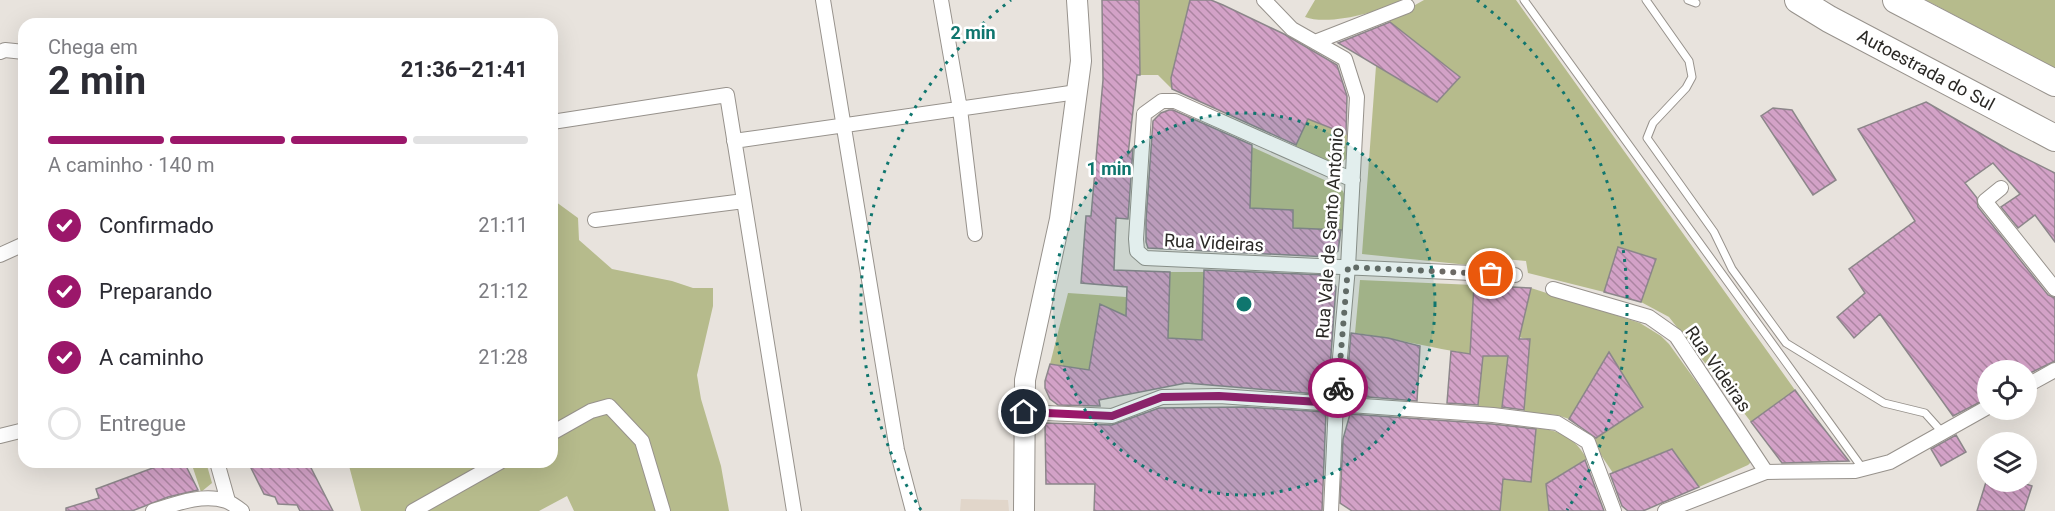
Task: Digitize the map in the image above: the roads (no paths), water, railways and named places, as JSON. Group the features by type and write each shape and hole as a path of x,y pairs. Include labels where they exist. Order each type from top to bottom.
{"highway":[{"name":"Autoestrada do Sul","path":"1798,0 1828,19 2055,138"},
{"path":"1896,0 2055,83"}],"main road":[{"path":"1024,511 1025,380 1060,219 1082,61 1077,0"}],"street":[{"path":"823,0 897,450 913,511"},
{"path":"941,0 960,109 975,234"},
{"name":"Rua Vale de Santo António","path":"1264,0 1292,29 1345,59 1357,97 1331,511"},
{"path":"1315,42 1412,3"},
{"path":"0,52 5,50 18,51"},
{"path":"734,141 1077,92"},
{"path":"558,121 727,95 794,511"},
{"name":"Rua Videiras","path":"1353,180 1175,101 1162,100 1144,114 1137,250 1145,258 1515,275"},
{"path":"2001,188 1985,201 2055,289"},
{"path":"595,220 744,201"},
{"path":"0,255 18,247"},
{"name":"Rua Videiras","path":"1553,289 1649,317 1676,336 1766,472"},
{"path":"2037,380 2055,370"},
{"path":"1024,412 1112,416 1162,397 1219,396 1493,415 1557,423 1588,442 1614,511"},
{"path":"558,430 591,411 609,406 642,441 663,511"},
{"path":"1665,511 1766,472 1855,471 1890,462 1977,413"},
{"path":"0,436 18,432"},
{"path":"218,468 223,500"},
{"path":"413,511 489,468"},
{"path":"153,511 188,500 223,500 243,511"}],"lane":[{"path":"1524,0 1863,469"},
{"path":"1646,0 1689,61 1692,77 1686,88 1653,123 1647,138 1714,232 1732,269 1786,343 1884,403 1925,413 1942,432"},
{"path":"1688,0 1696,3"}]}
